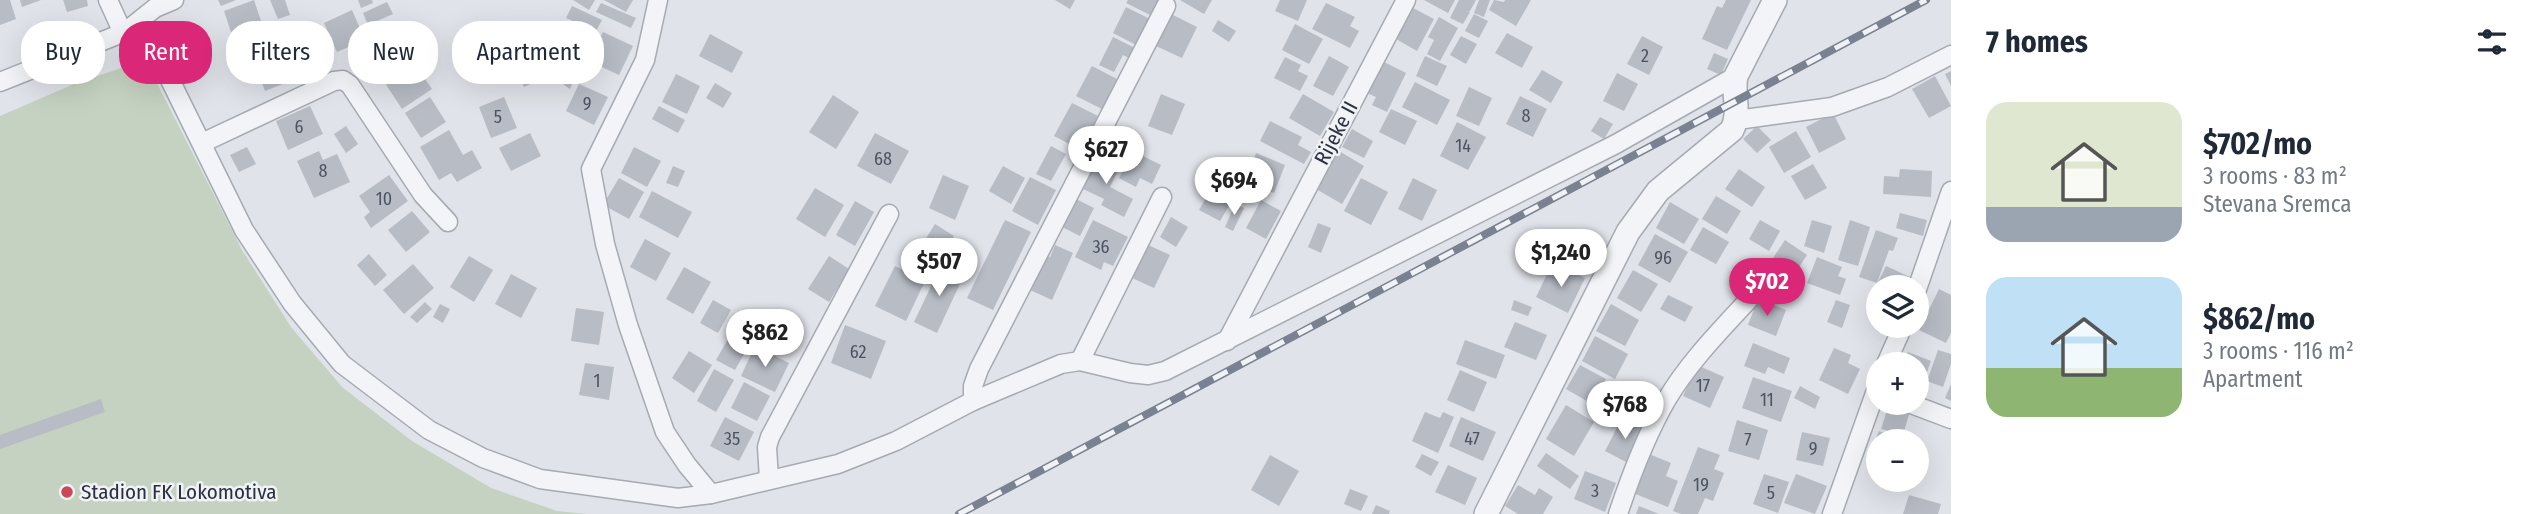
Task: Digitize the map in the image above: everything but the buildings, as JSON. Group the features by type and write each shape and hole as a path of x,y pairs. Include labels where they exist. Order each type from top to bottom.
{"street":[{"path":"108,0 119,24"},
{"path":"141,21 155,8 174,0"},
{"path":"659,0 645,60 591,169 605,244 628,325 665,432 687,465 712,494"},
{"name":"Rijeke II","path":"1227,341 1406,0"},
{"path":"1486,514 1628,232 1658,191 1725,138 1737,120 1733,90 1735,76 1776,0"},
{"path":"973,401 973,386 979,369 1166,6"},
{"path":"0,82 119,35"},
{"path":"1737,120 1832,107 1888,87 1951,55"},
{"path":"172,84 244,230 292,303 342,364 429,430 483,458 540,479 677,498 712,494 838,464 896,441 973,401 1061,364 1080,361 1148,375 1165,371 1616,144 1735,76"},
{"path":"202,143 334,81 343,80 350,85 423,195 448,222"},
{"path":"1922,275 1951,191"},
{"path":"1080,361 1162,197"},
{"path":"769,479 767,447 770,437 888,214"},
{"path":"1618,514 1633,469 1667,400 1687,370 1761,286"},
{"path":"1929,411 1951,419"},
{"path":"1832,514 1868,415"}],"green space":[{"path":"119,69 119,84 157,84 242,250 291,327 342,387 412,441 491,488 557,511 587,514 0,514 0,116 74,84 105,84 105,74"}],"railway":[{"path":"959,514 1926,0"}],"place":[{"name":"Stadion FK Lokomotiva","path":"67,492"}]}
